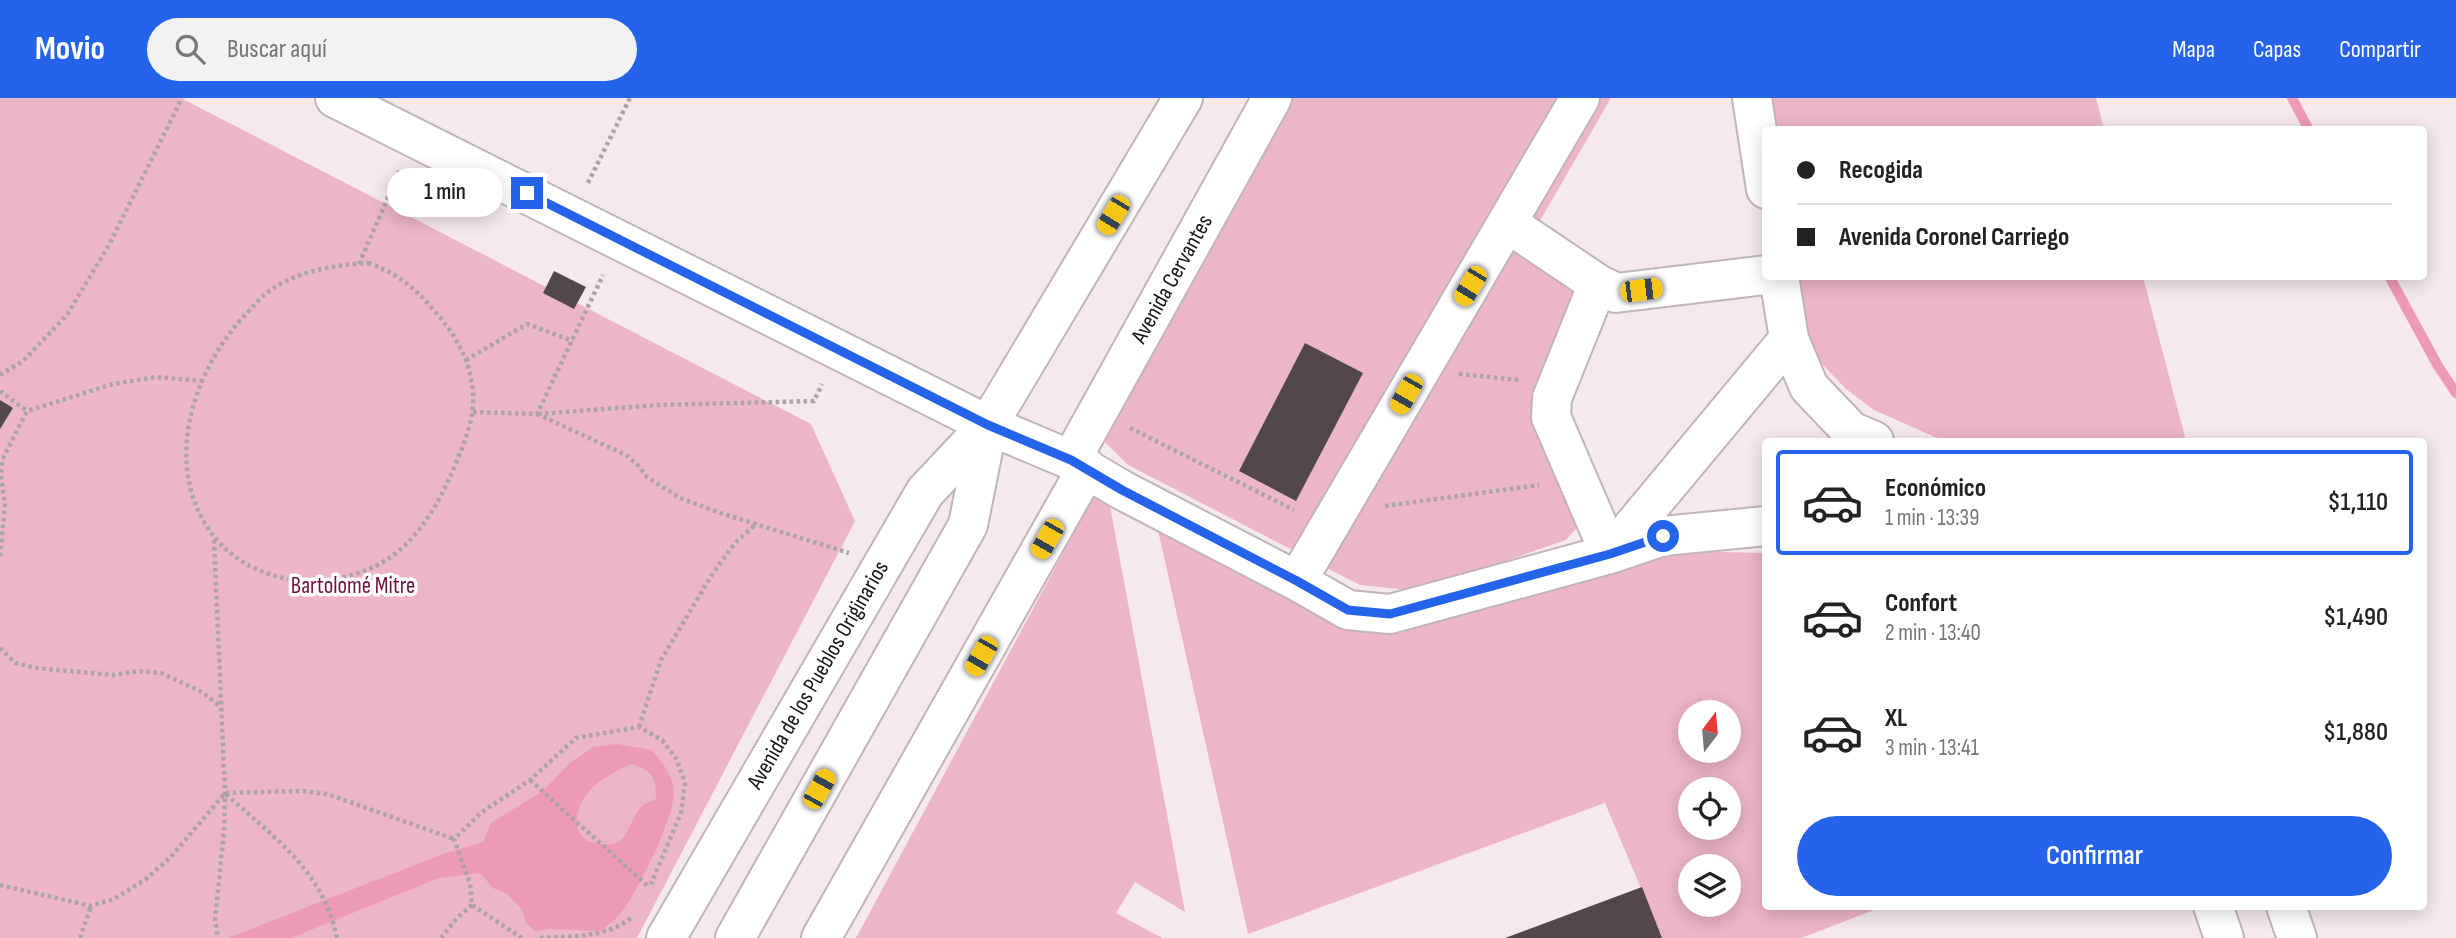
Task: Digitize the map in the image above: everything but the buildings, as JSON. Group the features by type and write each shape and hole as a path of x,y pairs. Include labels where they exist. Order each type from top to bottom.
{"street":[{"path":"335,98 988,425 1079,464 1122,490 1348,610 1390,614 1610,554 1663,536 1762,526"},
{"name":"Avenida de los Pueblos Originarios","path":"666,938 925,492 988,425 1183,98"},
{"name":"Avenida Cervantes","path":"821,938 1079,464 1272,98"},
{"path":"1297,581 1580,98"},
{"path":"1752,98 1762,163"},
{"path":"1507,223 1598,284 1616,293 1762,275"},
{"path":"1780,280 1789,339 1809,387 1852,438"},
{"path":"1598,284 1552,398 1551,417 1610,554"},
{"path":"1610,554 1789,339"},
{"name":"Avenida de los Pueblos Originarios","path":"735,938 968,525 988,425"},
{"path":"2214,910 2224,938"},
{"path":"2287,910 2297,938"}],"path":[{"path":"0,375 23,361 67,315 109,245 182,98"},
{"path":"572,215 630,98"},
{"path":"359,264 414,137"},
{"path":"537,414 620,240"},
{"path":"368,263 388,270 406,282 455,336 466,360 472,391 472,411 463,447 437,504 417,534 397,554 348,577 287,580 261,571 239,559 214,539 198,513 187,476 187,442 191,412 220,348 241,319 267,292 293,278 320,269 368,263"},
{"path":"466,360 527,324 573,341"},
{"path":"472,411 537,414 658,405 814,401 838,350"},
{"path":"1420,371 1557,384"},
{"path":"0,556 5,504 1,477 2,460 27,411 113,384 156,377 203,381"},
{"path":"0,391 27,411"},
{"path":"537,414 626,455 647,477 680,498 883,564"},
{"path":"639,727 661,660 713,573 735,543 756,524"},
{"path":"214,539 225,793 215,920 218,938"},
{"path":"0,648 15,663 36,668 113,675 139,671 161,673 202,692 221,706"},
{"path":"454,839 482,811 530,780 576,738 639,727 662,740 676,758 685,783 681,813 643,898"},
{"path":"530,780 649,887"},
{"path":"0,885 91,906 114,899 146,879 171,857 225,793 302,791 327,794 454,839"},
{"path":"225,793 293,854 310,874 324,899 337,938"},
{"path":"454,839 467,877 472,905 522,938"},
{"path":"441,938 472,905"},
{"path":"80,938 91,906"},
{"path":"540,938 594,937 615,933 632,919 638,908"}],"green space":[{"name":"Bartolomé Mitre","path":"0,98 181,98 811,424 855,521 637,938 0,938"},
{"path":"1270,98 1611,98 1523,250 1581,288 1551,376 1579,525 1566,540 1419,591 1360,585 1128,465 1099,436"},
{"path":"1761,98 2096,98 2103,126 1766,126"},
{"path":"1789,280 2144,280 2185,438 1937,438 1874,410 1846,389 1821,363 1797,326"},
{"path":"1097,490 1108,495 1185,912 1135,882 1116,913 1162,938 856,938"},
{"path":"1156,521 1346,616 1676,551 1762,553 1762,910 1874,910 1801,938 1662,938 1605,803 1248,934"}],"shaded area":[{"path":"617,744 652,750 670,776 674,793 661,837 636,890 621,913 601,931 535,931 526,923 522,910 507,894 493,888 480,873 439,878 291,938 228,938 443,854 483,842 491,823 543,791 570,763 593,747","holes":["632,764 652,776 656,799 639,810 618,842 602,844 583,838 577,823 578,814 580,805 591,789 622,768"]}],"waterway":[{"path":"2292,98 2307,126"},
{"path":"2391,280 2438,366 2456,393"}],"route":[{"path":"527,193 988,425 1087,468 1122,490 1348,610 1390,614 1610,554 1663,536"}]}
